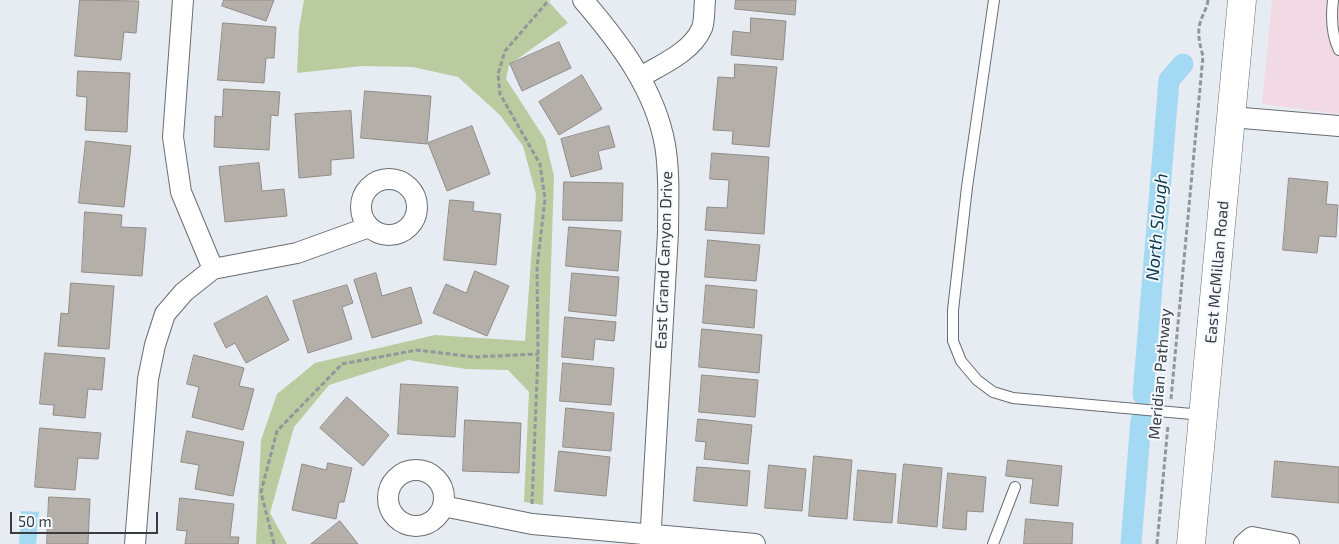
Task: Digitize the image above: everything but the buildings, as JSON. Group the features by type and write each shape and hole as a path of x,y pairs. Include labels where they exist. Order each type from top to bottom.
{"main road":[{"name":"East McMillan Road","path":"1192,544 1242,0"}],"street":[{"path":"183,0 174,146 181,192 213,269"},
{"name":"East Grand Canyon Drive","path":"583,0 616,39 640,77 661,127 666,147 669,190 650,540"},
{"path":"640,77 672,59 693,41 702,25 705,0"},
{"path":"1231,117 1339,126"},
{"path":"135,544 148,378 155,345 165,314 184,292 213,269 297,252 369,226"},
{"path":"443,506 532,524 650,540 755,544"},
{"path":"1244,544 1252,538 1289,544"}],"lane":[{"path":"994,0 967,187 953,310 953,341 961,361 977,380 993,392 1013,398 1204,415"},
{"path":"1332,0 1331,23 1339,50"},
{"path":"993,544 1015,487"}],"path":[{"path":"532,507 538,354 537,268 545,199 540,164 500,94 498,74 504,51 549,0"},
{"name":"Meridian Pathway","path":"1157,544 1202,56 1198,39 1200,22 1207,8 1208,0"},
{"path":"274,544 261,492 277,431 342,364 416,350 474,357 538,354"}],"shaded area":[{"path":"1272,0 1339,0 1339,114 1262,104"}],"green space":[{"path":"304,0 547,0 568,23 509,65 506,79 545,139 554,176 543,505 524,502 529,392 508,370 466,369 408,360 329,385 294,427 270,513 287,544 256,544 261,440 277,394 315,363 435,335 525,341 536,194 523,146 500,115 458,77 413,67 362,66 297,73 299,29"}],"water":[{"path":"21,511 39,512 36,544 19,544"}],"waterway":[{"name":"North Slough","path":"1143,395 1169,80 1183,64"},
{"name":"North Slough","path":"1131,544 1141,420"}]}
